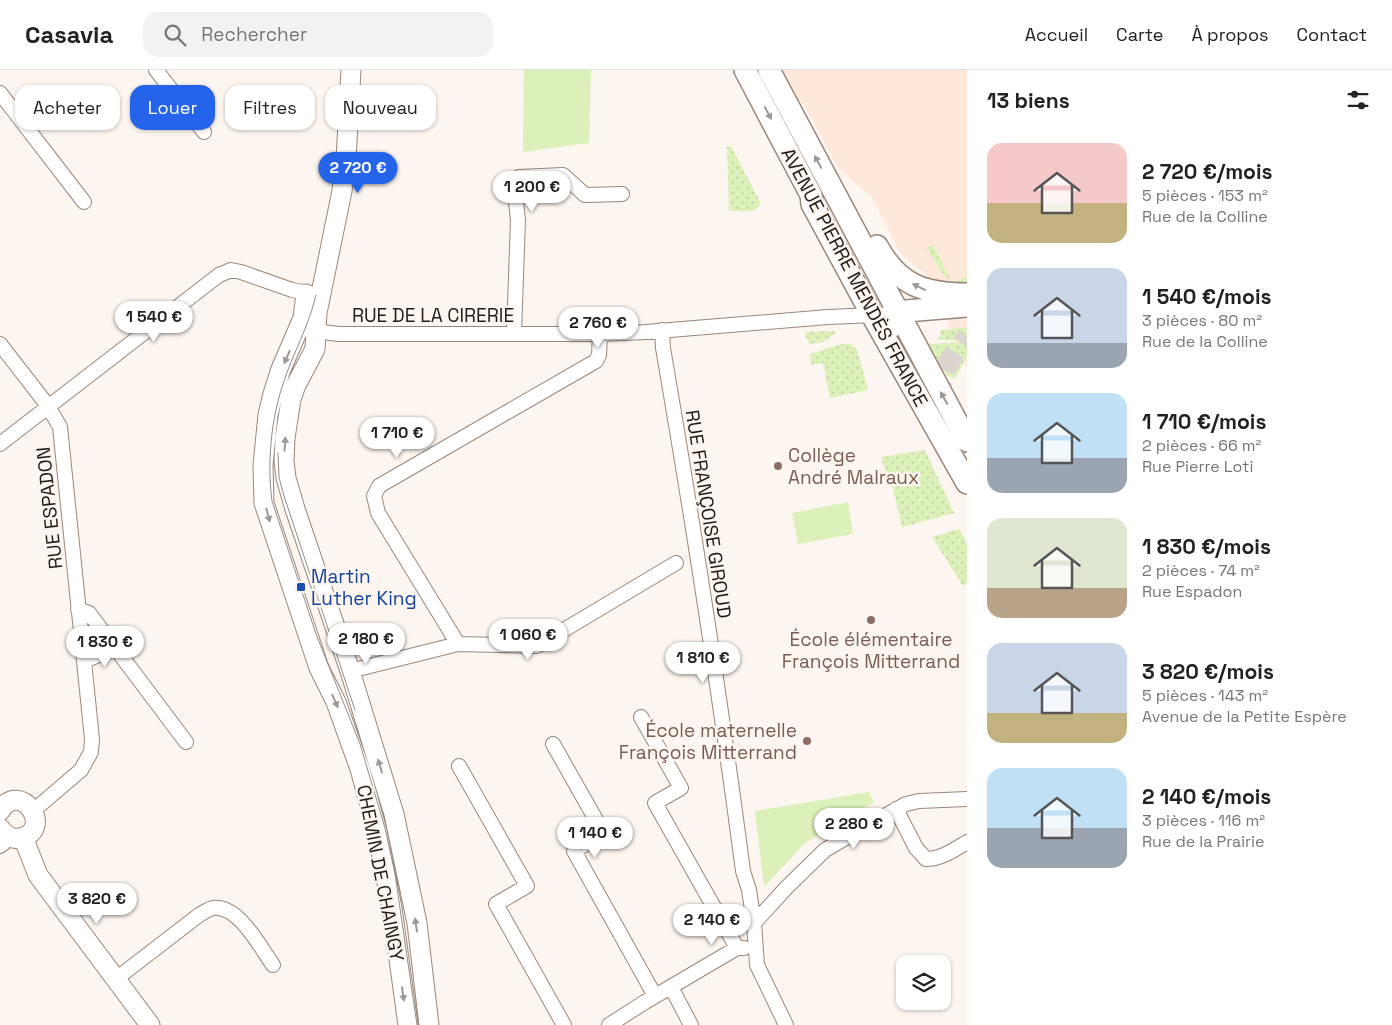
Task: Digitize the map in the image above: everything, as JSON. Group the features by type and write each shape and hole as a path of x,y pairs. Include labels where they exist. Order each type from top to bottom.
{"main road":[{"name":"AVENUE PIERRE MENDÈS FRANCE","path":"745,70 811,195 812,204 967,483"},
{"name":"AVENUE PIERRE MENDÈS FRANCE","path":"769,70 898,314 960,438 967,463"},
{"path":"835,192 854,206 887,264 902,277 928,291 967,294"},
{"path":"887,341 898,314 906,311 967,306"}],"street":[{"path":"156,70 204,132"},
{"path":"312,309 336,181 342,137 344,70"},
{"path":"312,309 342,191 346,159 351,70"},
{"path":"0,93 84,202"},
{"path":"514,333 518,220 516,193 519,177 563,175 585,195 622,194"},
{"name":"RUE DE LA CIRERIE","path":"0,444 219,275 231,270 241,272 312,309 339,334 600,334 828,317 898,314"},
{"name":"CHEMIN DE CHAINGY","path":"312,309 315,350 296,385 291,399 285,438 284,461 286,478 350,671 394,814 417,923 429,1025"},
{"name":"CHEMIN DE CHAINGY","path":"312,309 281,369 273,394 268,415 263,465 264,503 319,668 336,702 360,769 377,831 392,908 408,1025"},
{"name":"RUE FRANÇOISE GIROUD","path":"662,330 663,348 720,702 743,871 749,890 754,923 757,965 786,1025"},
{"path":"458,644 378,513 374,496 380,486 596,361 599,354 600,334"},
{"name":"RUE ESPADON","path":"0,344 48,406 60,427 92,739 91,752 80,770 34,811"},
{"path":"350,671 458,644 536,646 676,563"},
{"path":"78,609 89,613 186,742"},
{"path":"84,661 116,648"},
{"path":"641,717 681,788 655,803 737,948"},
{"path":"553,744 604,834 574,851 655,996"},
{"path":"459,766 527,886 496,904 564,1025"},
{"path":"754,923 825,850 906,804 919,801 967,799"},
{"path":"1,808 12,801 19,801 25,802 34,811 35,823 33,829 7,837 38,875 150,1025"},
{"path":"896,810 916,848 926,859 942,856 967,842"},
{"path":"116,979 199,915 212,908 222,908 239,918 272,965"},
{"path":"609,1025 737,948 756,946"},
{"path":"671,987 691,1025"}],"shaded area":[{"path":"776,70 967,70 967,368 951,332 937,284 901,254 871,196 839,169 803,103 790,97"}],"green space":[{"path":"524,70 591,70 589,143 523,152"},
{"path":"731,146 761,204 753,211 729,211 727,147"},
{"path":"933,244 951,281 943,273 927,248"},
{"path":"967,276 967,289 959,286 951,281 956,282"},
{"path":"967,328 967,340 939,340 938,337 941,336 940,330"},
{"path":"805,332 837,332 823,342 809,344 808,338 806,339"},
{"path":"967,342 967,356 955,379 947,376 929,344"},
{"path":"841,344 850,344 857,349 868,390 830,398 823,363 811,365 810,354"},
{"path":"925,450 954,513 902,527 891,480 886,474 881,457"},
{"path":"848,502 853,534 798,544 792,513"},
{"path":"959,529 967,543 967,583 963,586 932,537"},
{"path":"869,792 874,802 805,843 764,887 755,811"}],"tunnel":[{"path":"943,402 941,386 944,373 954,354 967,337"}],"tram line":[{"path":"316,295 283,384 276,412 270,457 272,501 316,634 360,744 385,828 395,874 417,1025"},
{"path":"278,453 279,477 283,493 355,710"}],"place":[{"name":"Collège André Malraux","path":"778,466"},
{"name":"Martin Luther King","path":"301,587"},
{"name":"École élémentaire François Mitterrand","path":"871,620"},
{"name":"École maternelle François Mitterrand","path":"807,741"}]}
